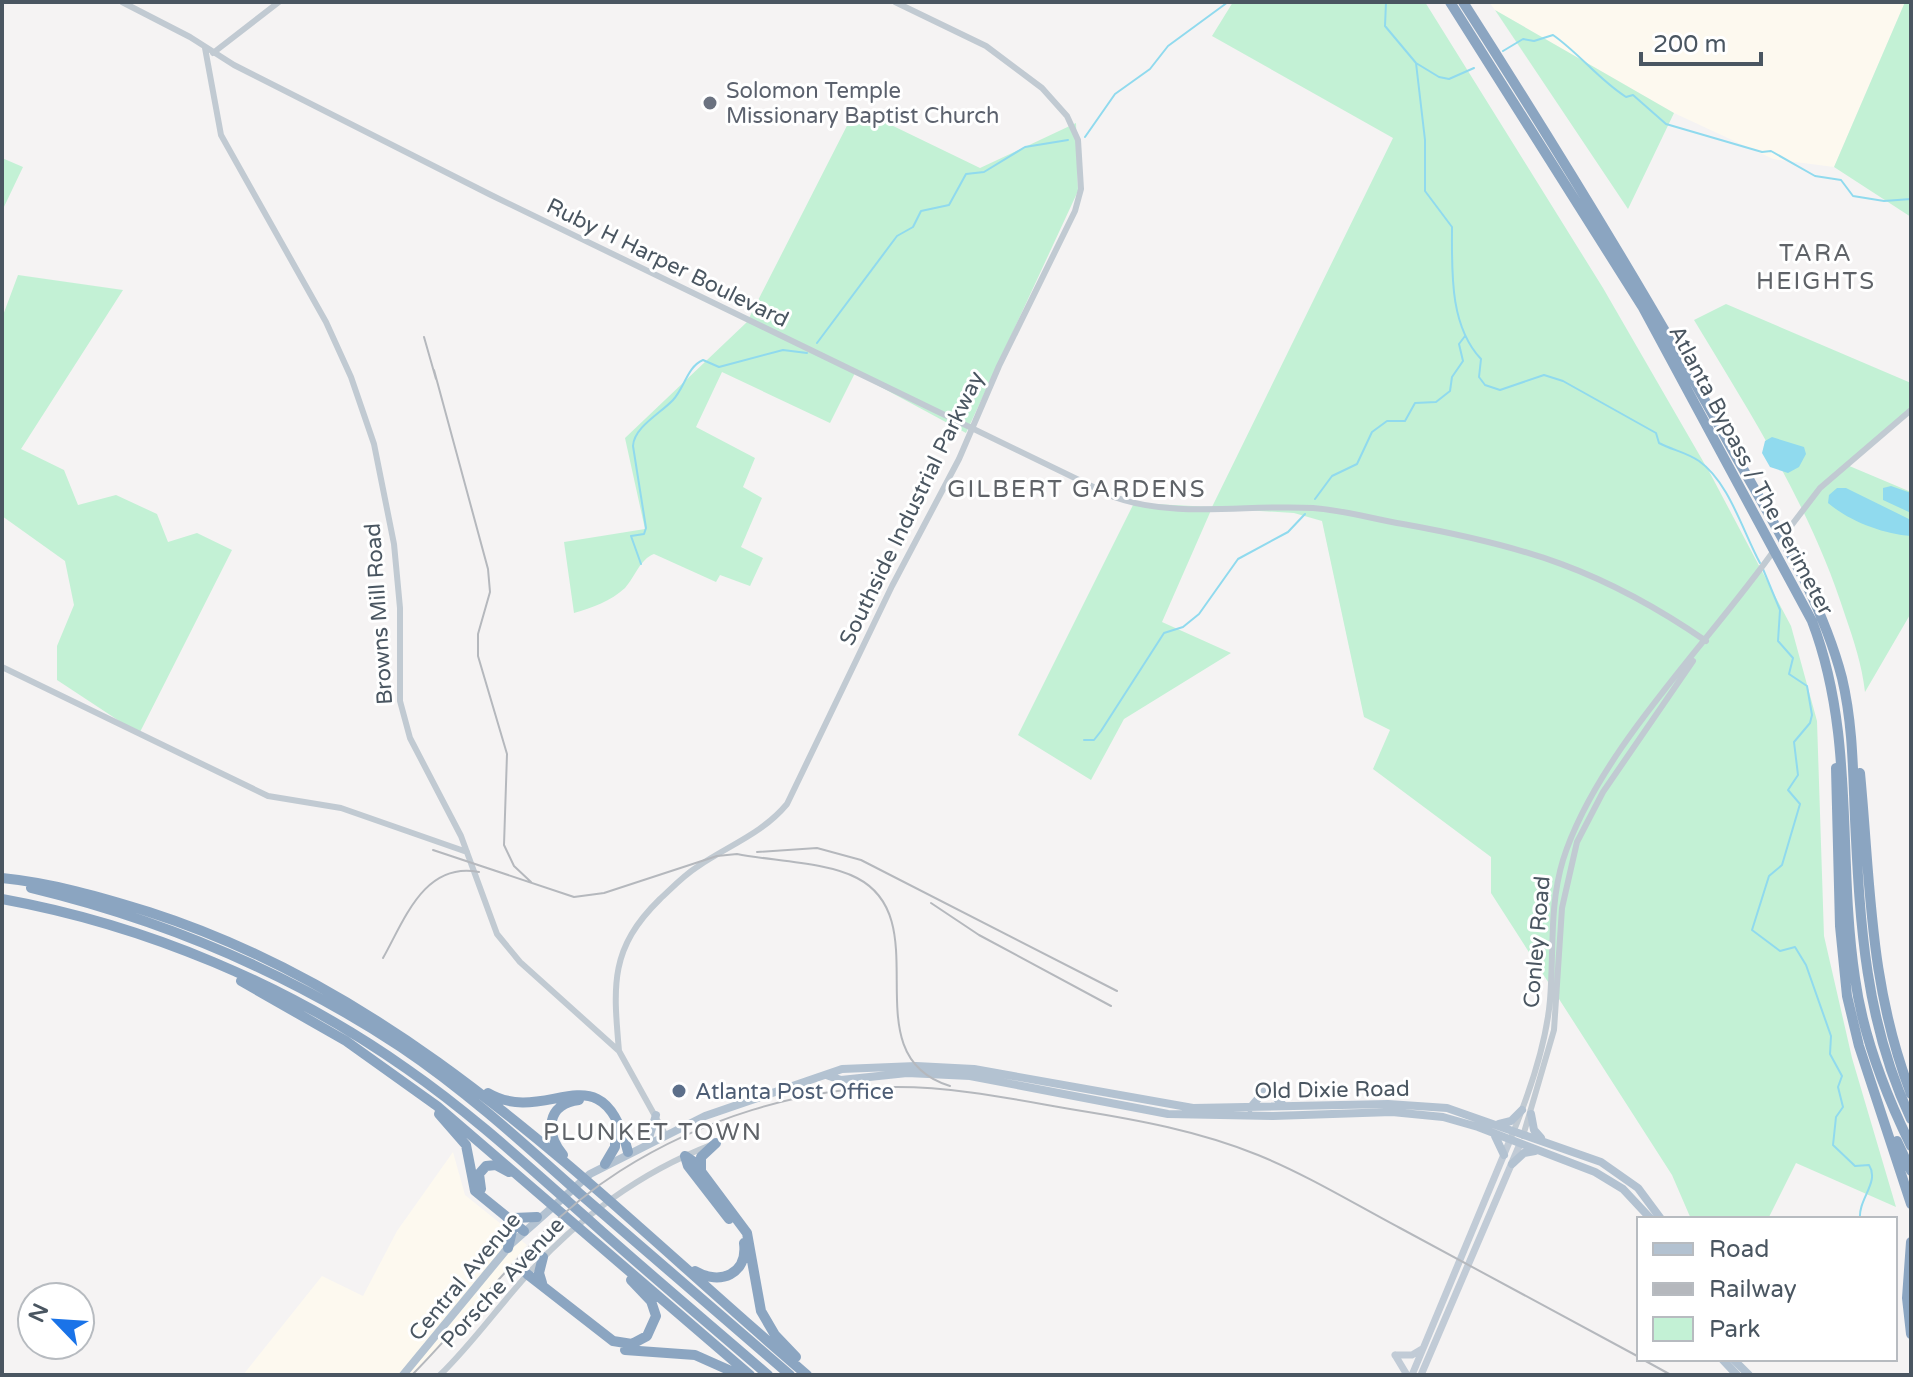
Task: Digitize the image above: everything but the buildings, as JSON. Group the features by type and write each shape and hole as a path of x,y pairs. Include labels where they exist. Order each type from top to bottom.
{"highway":[{"name":"Atlanta Bypass / The Perimeter","path":"1450,2 1597,233 1681,375 1812,621 1835,702 1858,999 1880,1074 1911,1146"},
{"name":"Atlanta Bypass / The Perimeter","path":"1463,2 1622,254 1764,506 1826,630 1850,720 1866,976 1881,1041 1911,1119"},
{"path":"1835,702 1842,964 1856,1034 1911,1204"},
{"path":"1850,720 1859,763 1875,967 1884,1013 1911,1094"},
{"path":"2,880 89,902 223,950 307,991 378,1032 449,1082 790,1375"},
{"path":"2,880 59,888 136,908 255,952 348,1000 497,1098 514,1103 533,1103 577,1093 591,1095 610,1111 628,1152"},
{"path":"2,899 98,922 197,957 323,1015 408,1069 503,1144 768,1375"},
{"path":"197,957 318,1024 406,1083 544,1196 750,1375"},
{"path":"307,991 314,1000 403,1055 464,1100 781,1375"},
{"path":"1901,1068 1911,1085"},
{"path":"459,1075 810,1375"},
{"path":"406,1083 461,1137 468,1151 475,1191 524,1231"},
{"path":"588,1184 552,1141 552,1117 569,1102 588,1101 602,1110 628,1152"},
{"path":"1878,1103 1911,1171"},
{"path":"604,1165 615,1147 615,1134"},
{"path":"702,1172 701,1157 716,1143"},
{"path":"662,1249 702,1276 716,1279 732,1274 744,1259 742,1237 688,1166 685,1156"},
{"path":"685,1156 702,1172 747,1233 756,1294 765,1319 810,1375"},
{"path":"508,1248 511,1220 480,1186 479,1174 483,1168 500,1166 544,1196"},
{"path":"511,1220 537,1217"},
{"path":"527,1274 613,1341 638,1342 653,1327 655,1310 648,1296 573,1222"},
{"path":"1911,1242 1907,1298 1911,1334"},
{"path":"543,1257 539,1273 543,1285"},
{"path":"527,1274 532,1283 609,1345 625,1350 695,1355 740,1375"}],"main road":[{"name":"Central Avenue","path":"403,1375 537,1217 604,1165 628,1152 727,1107 828,1076 841,1080 907,1073 972,1073"},
{"name":"Old Dixie Road","path":"972,1073 1181,1107 1412,1104 1447,1108 1519,1131 1613,1169 1638,1188 1660,1217"},
{"name":"Old Dixie Road","path":"972,1073 1168,1114 1273,1116 1410,1113 1443,1117 1608,1179 1649,1217"},
{"path":"1250,1108 1267,1088 1278,1103 1287,1107"},
{"path":"1499,1124 1526,1112 1534,1130 1544,1141"},
{"path":"648,1142 656,1115"},
{"path":"1491,1133 1502,1144 1504,1155"},
{"path":"1423,1348 1412,1355 1395,1355 1409,1375 1423,1348 1510,1140"},
{"path":"1421,1375 1520,1144"},
{"path":"1512,1164 1524,1153 1539,1151"}],"street":[{"name":"Ruby H Harper Boulevard","path":"122,2 213,53 491,195 1127,502 1156,507 1322,509 1509,545 1562,562 1617,586 1706,641"},
{"path":"213,53 279,2"},
{"name":"Southside Industrial Parkway","path":"619,1051 619,964 627,937 677,882 696,867 762,829 787,804 973,430 999,366 1075,211 1081,189 1081,153 1067,116 1042,88 986,46 895,2"},
{"name":"Browns Mill Road","path":"205,48 221,135 326,322 361,405 382,475 394,544 402,714 410,738 467,852 488,918 507,949 619,1051 665,1134"},
{"name":"Conley Road","path":"1520,1144 1519,1131 1554,1030 1562,908 1577,842 1611,779 1794,521 1826,483 1911,410"},
{"path":"2,667 268,796 341,808 467,852"},
{"name":"Conley Road","path":"1510,1140 1519,1131"},
{"name":"Porsche Avenue","path":"440,1375 527,1274 562,1239 627,1189 685,1156 716,1143"}],"shaded area":[{"path":"1489,2 1905,2 1834,167 1773,159 1674,113 1495,10"},
{"path":"453,1152 465,1195 527,1245 445,1340 410,1375 243,1375 322,1276 363,1296 397,1231"}],"green space":[{"path":"1233,2 1425,2 1603,288 1711,475 1791,626 1817,721 1824,936 1852,1058 1896,1207 1796,1163 1769,1217 1690,1217 1672,1175 1491,893 1491,857 1373,769 1390,730 1364,717 1322,521 1294,513 1212,508 1162,622 1231,653 1124,719 1091,780 1018,735 1134,503 1212,507 1393,138 1212,36"},
{"path":"1905,2 1911,2 1911,217 1834,167"},
{"path":"1495,10 1674,113 1628,209"},
{"path":"856,108 980,168 1076,123 1078,191 966,433 855,373 830,423 722,372 696,427 755,458 743,487 762,498 741,547 763,558 750,586 720,575 716,582 654,554 645,560 620,593 601,604 574,613 564,542 645,529 625,438 747,322"},
{"path":"2,158 23,167 2,211"},
{"path":"18,275 123,290 21,449 64,470 78,505 116,495 157,514 168,542 197,533 232,550 139,734 57,680 57,646 74,605 65,561 2,516 2,318"},
{"path":"1726,304 1911,383 1911,407 1847,465 1911,492 1911,613 1865,692 1852,634 1798,500 1694,320"}],"water":[{"path":"1772,437 1804,447 1806,454 1799,467 1788,473 1770,467 1762,453 1765,441"},
{"path":"1891,486 1911,493 1911,513 1883,500 1883,488"},
{"path":"1837,488 1846,488 1911,520 1911,536 1867,526 1828,503 1829,495"}],"waterway":[{"path":"1085,137 1115,94 1150,69 1168,46 1228,2"},
{"path":"1386,2 1385,26 1416,63 1439,77 1449,79 1474,68"},
{"path":"1503,51 1523,39 1534,41 1553,35 1616,90 1626,97 1633,95 1666,124 1762,152 1771,151 1815,176 1841,180 1853,196 1884,201 1911,199"},
{"path":"1416,63 1425,140 1425,191 1452,227 1454,296 1463,330 1481,359 1479,377 1485,385 1500,390 1544,375 1563,381 1656,433 1659,443 1699,461 1710,470 1727,494 1760,563"},
{"path":"817,343 897,236 913,227 921,211 949,205 966,174 984,172 1025,147 1068,140"},
{"path":"1315,499 1332,476 1357,464 1372,432 1387,421 1405,421 1415,403 1436,402 1450,391 1452,377 1463,361 1459,344 1465,336"},
{"path":"641,564 631,536 644,534 646,528 633,446 638,433 673,400 693,367 703,360 719,367 783,350 807,353"},
{"path":"1084,740 1094,740 1101,731 1164,633 1183,627 1199,614 1238,559 1288,532 1305,514"},
{"path":"1763,569 1780,610 1778,641 1793,658 1789,674 1807,686 1812,715 1810,723 1794,742 1798,775 1788,790 1800,804 1782,865 1769,876 1752,930 1780,951 1795,947 1806,965 1831,1036 1830,1054 1842,1076 1838,1087 1843,1107 1836,1117 1833,1145 1855,1166 1869,1165 1872,1171 1860,1217"}],"railway":[{"path":"424,337 436,379"},
{"path":"434,370 488,569 490,592 478,634 478,656 507,754 504,845 514,866 531,882"},
{"path":"757,852 817,848 861,860 1117,991"},
{"path":"433,850 574,897 604,893 717,856 737,854 831,868 857,878 881,898 892,924 898,1018 905,1046 920,1070 950,1086"},
{"path":"383,958 408,912 430,885 460,871 479,872"},
{"path":"931,903 979,935 1111,1006"},
{"path":"412,1375 535,1241 589,1192 620,1171 684,1136 752,1110 824,1093 897,1087 1009,1098 1168,1127 1236,1147 1312,1180 1637,1356"},
{"path":"1646,1361 1671,1375"}],"place":[{"name":"Solomon Temple Missionary Baptist Church","path":"710,103"},
{"name":"Atlanta Post Office","path":"679,1091"}],"district":[{"name":"TARA HEIGHTS","path":"1816,267"},
{"name":"GILBERT GARDENS","path":"1077,489"},
{"name":"PLUNKET TOWN","path":"653,1132"}]}
